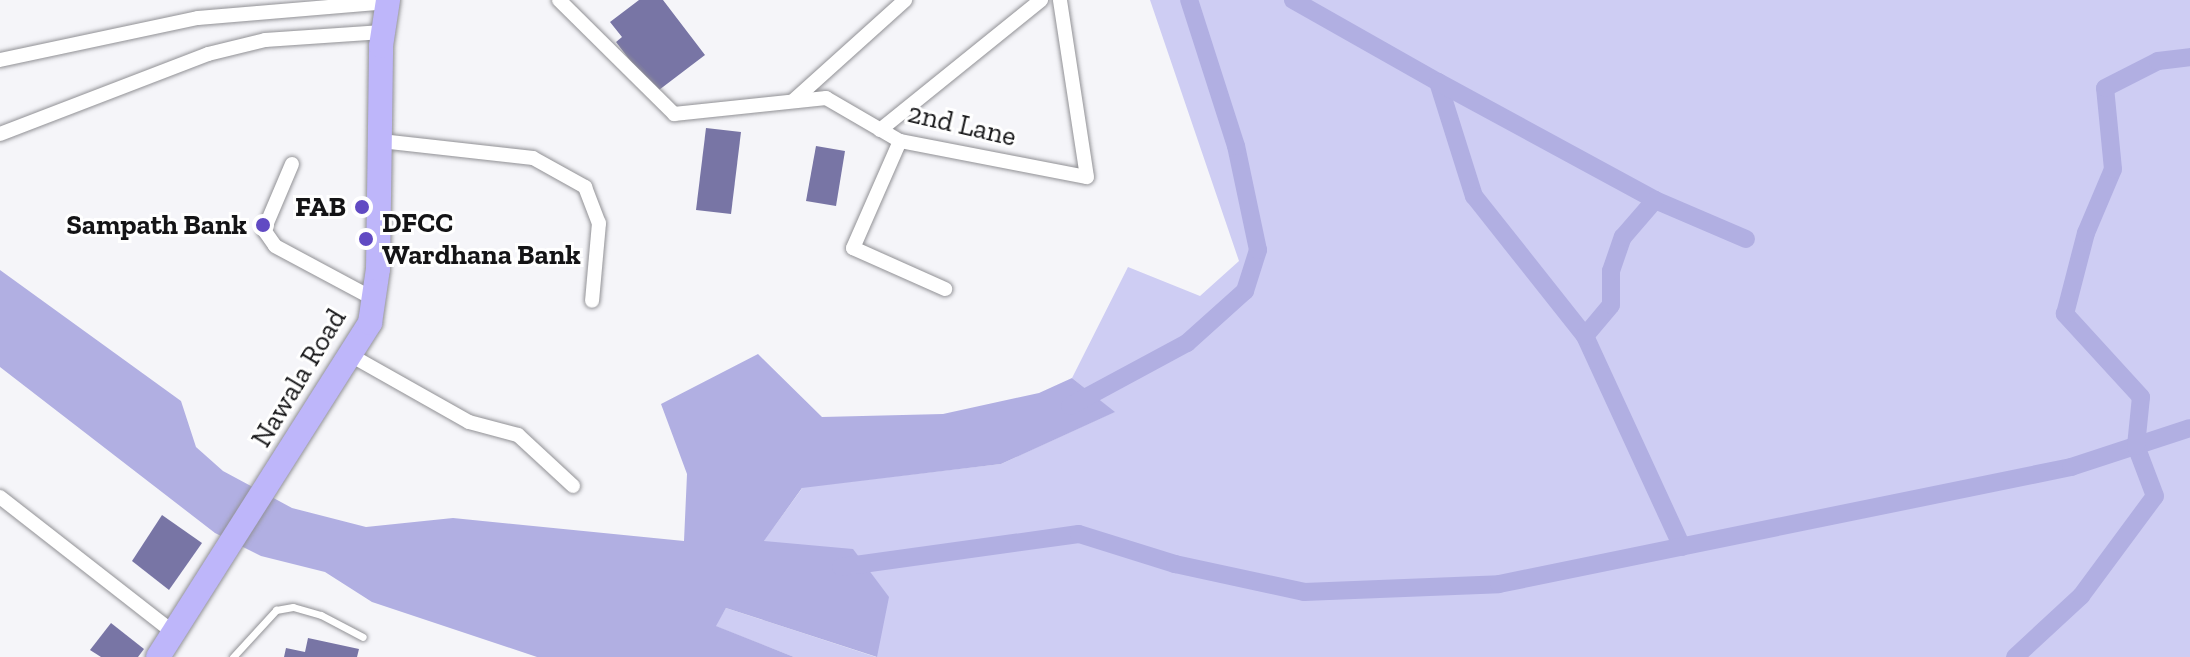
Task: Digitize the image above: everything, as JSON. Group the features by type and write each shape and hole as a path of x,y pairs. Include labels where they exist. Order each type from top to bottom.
{"main road":[{"name":"Nawala Road","path":"166,650 215,566 352,356 370,323 374,299 383,32 388,1"}],"street":[{"path":"793,101 905,0"},
{"path":"880,130 1041,0"},
{"name":"2nd Lane","path":"562,1 674,114 826,98 900,141 1087,177 1060,0"},
{"path":"0,60 198,18 388,1"},
{"path":"0,134 208,54 265,40 383,32"},
{"path":"381,141 533,158 585,187 599,223 592,301"},
{"path":"900,141 853,248 945,289"},
{"path":"292,164 264,230 275,246 374,299"},
{"path":"352,356 469,422 518,435 573,486"},
{"path":"0,497 166,650"}],"lane":[{"path":"233,657 276,610 293,607 321,615 363,637"}],"shaded area":[{"path":"1150,0 2190,0 2190,657 877,657 763,542 803,487 1001,464 1114,412 1072,378 1128,267 1200,296 1239,261"},
{"path":"0,270 181,401 196,447 223,471 292,508 366,527 453,518 684,541 687,474 661,404 758,354 822,417 943,414 1039,393 1072,378 1115,412 1001,464 802,488 764,541 853,549 889,597 877,657 726,608 716,626 794,657 537,657 372,602 325,572 261,556 215,533 0,367"},
{"path":"726,608 876,657 794,657 715,626"}],"building":[{"path":"639,0 663,0 705,55 655,93 616,42 622,37 610,22"},
{"path":"706,128 741,132 731,214 696,210"},
{"path":"816,146 845,151 836,206 806,201"},
{"path":"162,515 202,543 169,590 132,561"},
{"path":"111,623 144,649 138,657 101,657 90,650"},
{"path":"308,638 359,649 357,657 284,657 286,648 305,652"}],"waterway":[{"path":"1070,406 1187,343 1245,291 1258,250 1236,146 1189,0"},
{"path":"1293,0 1438,82 1474,196 1585,336 1682,547"},
{"path":"2015,657 2081,596 2155,496 2136,446 2141,397 2065,314 2086,233 2113,169 2105,88 2158,61 2190,57"},
{"path":"1438,82 1655,200 1746,239"},
{"path":"1585,336 1611,305 1611,271 1623,237 1655,200"},
{"path":"841,567 1079,534 1175,564 1304,592 1499,584 2071,467 2190,428"}],"place":[{"name":"FAB","path":"362,207"},
{"name":"Sampath Bank","path":"263,225"},
{"name":"DFCC Wardhana Bank","path":"366,239"}]}
